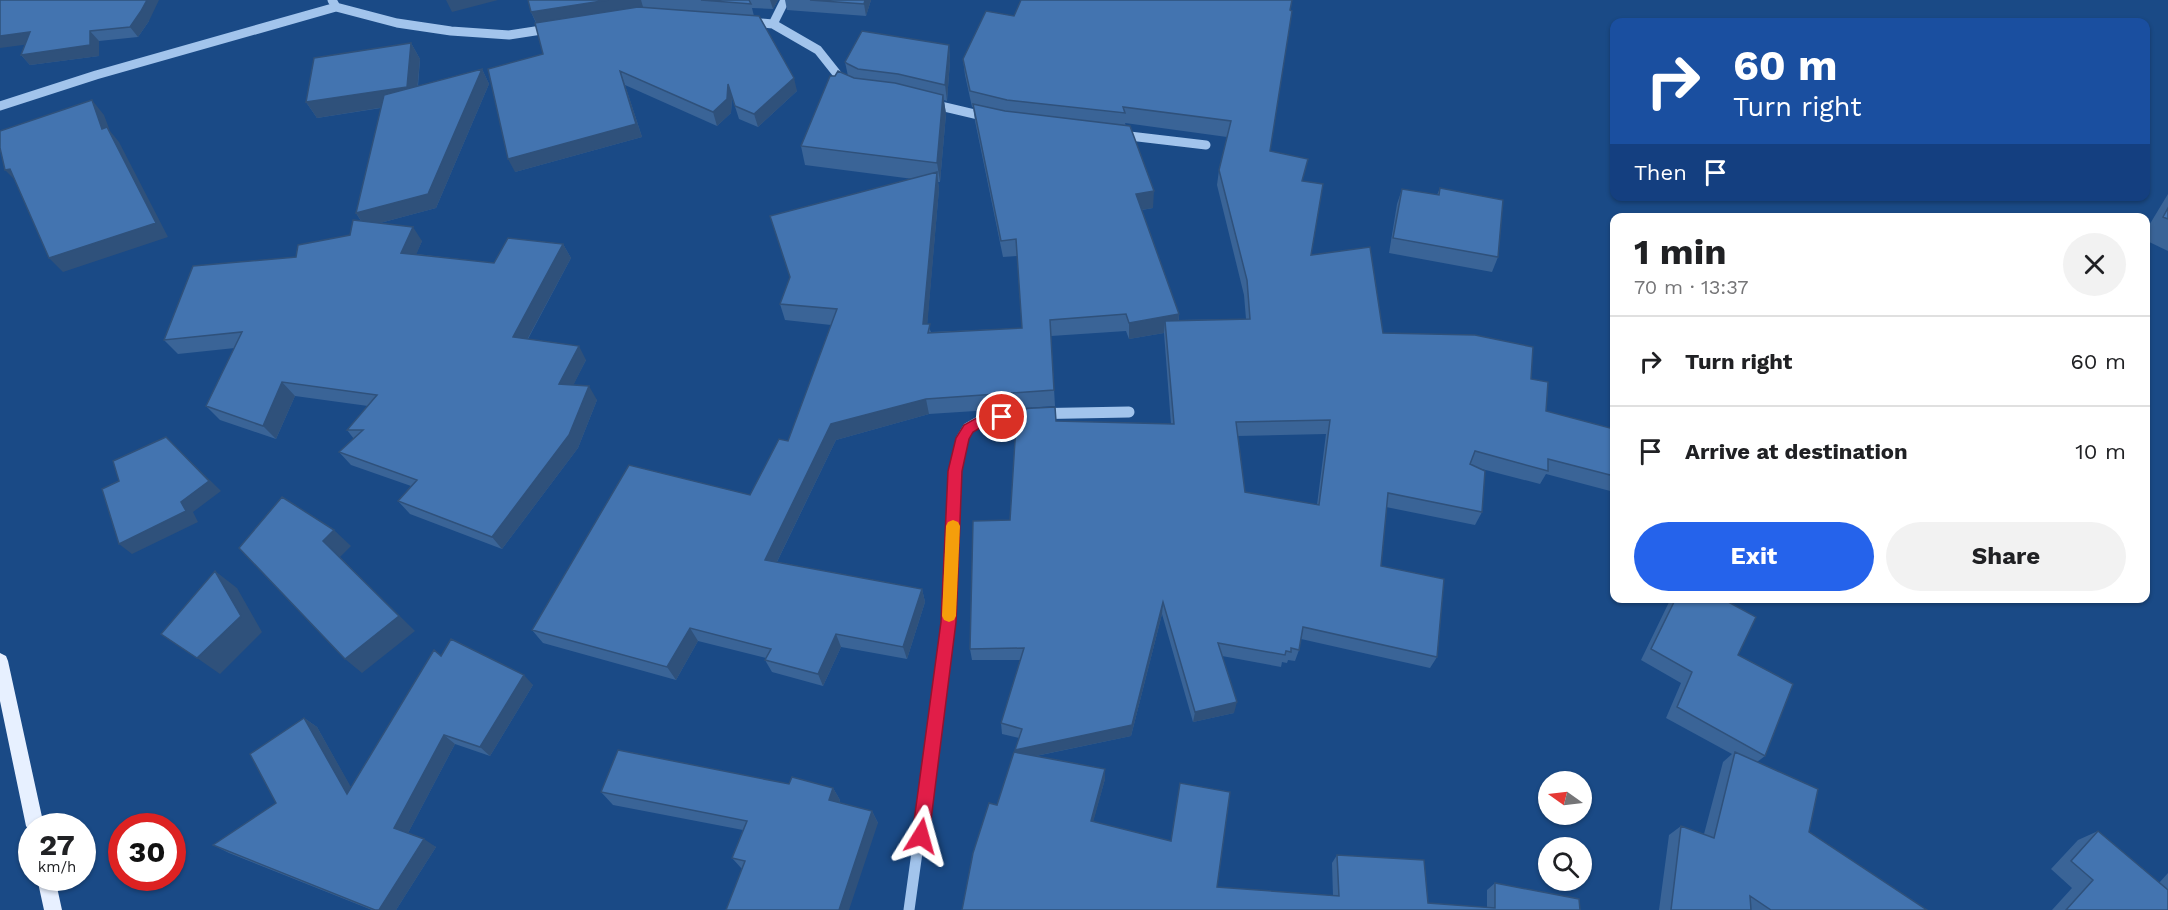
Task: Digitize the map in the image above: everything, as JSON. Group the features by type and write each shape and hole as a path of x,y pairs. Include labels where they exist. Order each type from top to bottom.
{"main road":[{"path":"0,661 32,813"},
{"path":"49,891 53,910"}],"street":[{"path":"773,24 785,0"},
{"path":"0,106 334,4 397,23 451,31 509,35 557,28"},
{"path":"736,21 773,24 818,50 838,77 853,88"},
{"path":"921,101 996,119"},
{"path":"1115,134 1206,145"},
{"path":"909,910 949,622 955,471 963,438 968,428 982,420 1022,414 1129,411"}],"building":[{"path":"0,0 147,0 130,27 90,31 90,45 21,55 30,32 0,36"},
{"path":"528,0 608,0 531,12"},
{"path":"701,0 749,0 751,4"},
{"path":"810,0 865,0 864,4"},
{"path":"1021,0 1292,0 1270,151 1308,159 1302,181 1323,184 1311,255 1370,247 1383,333 1475,335 1533,347 1531,379 1548,382 1546,411 1610,428 1610,475 1548,459 1548,471 1475,451 1470,464 1485,471 1482,512 1388,493 1381,566 1444,579 1437,657 1303,627 1299,650 1291,648 1291,652 1286,651 1285,655 1218,643 1237,702 1195,712 1163,602 1132,725 1015,750 1022,729 1001,723 1024,648 970,649 973,521 1010,520 1017,409 1055,407 1056,421 1174,424 1165,321 1250,319 1247,280 1219,170 1231,121 1123,107 1125,113 1007,100 970,91 963,59 986,11 1014,16","holes":["1330,420 1319,505 1245,492 1236,422"]},
{"path":"638,7 759,16 794,78 754,114 735,106 728,84 727,99 713,112 620,71 636,124 508,159 488,69 543,54 535,23"},
{"path":"862,31 949,45 945,85 898,74 858,69 848,64 845,62"},
{"path":"411,43 407,87 306,102 314,58"},
{"path":"482,69 428,194 356,213 384,95"},
{"path":"838,71 854,78 895,83 943,95 937,163 801,146 830,76 835,76"},
{"path":"92,100 102,129 107,127 156,223 49,258 10,169 5,170 0,148 0,131"},
{"path":"973,104 1005,111 1130,126 1154,191 1136,194 1179,314 1129,323 1126,314 1050,320 1054,390 926,399 831,424 765,560 922,589 903,647 836,634 818,674 765,660 771,649 690,628 667,667 532,630 629,465 750,495 779,439 788,441 837,309 780,304 790,277 770,216 937,172 923,324 930,324 928,333 1022,328 1016,239 1001,241"},
{"path":"1440,188 1503,200 1498,257 1393,238 1402,189 1439,195"},
{"path":"2168,208 2168,219 2163,217"},
{"path":"353,220 413,227 401,253 494,263 508,238 563,244 513,337 579,346 559,384 589,386 569,435 492,537 398,501 417,480 339,452 363,430 347,430 377,395 282,382 263,426 206,406 242,332 164,340 193,266 296,257 298,245 350,235"},
{"path":"166,437 209,481 181,502 186,511 119,544 102,489 119,481 113,461"},
{"path":"282,497 334,530 323,541 399,616 345,659 239,548"},
{"path":"215,571 241,616 197,658 161,634"},
{"path":"1674,603 1730,603 1756,617 1738,655 1793,684 1765,756 1677,707 1692,672 1651,649"},
{"path":"451,639 524,675 480,747 444,735 394,828 424,839 379,910 213,845 276,803 250,754 304,718 347,794 434,650 441,656"},
{"path":"618,750 789,784 792,777 833,788 829,800 872,811 839,910 726,910 745,861 732,858 747,821 601,792"},
{"path":"1014,752 1105,769 1091,821 1171,841 1180,783 1230,792 1217,887 1339,896 1337,855 1424,860 1428,903 1495,908 1495,883 1579,899 1580,910 962,910 973,853 989,803 997,805"},
{"path":"1735,752 1818,789 1809,832 1927,910 1771,910 1750,896 1751,910 1671,910 1681,826 1714,838"},
{"path":"2098,831 2168,890 2168,910 2066,910 2093,880 2071,861"}],"slow traffic":[{"path":"949,616 953,526"}],"route":[{"path":"921,836 949,622 955,471 963,438 968,428 982,420 1002,417"}]}
